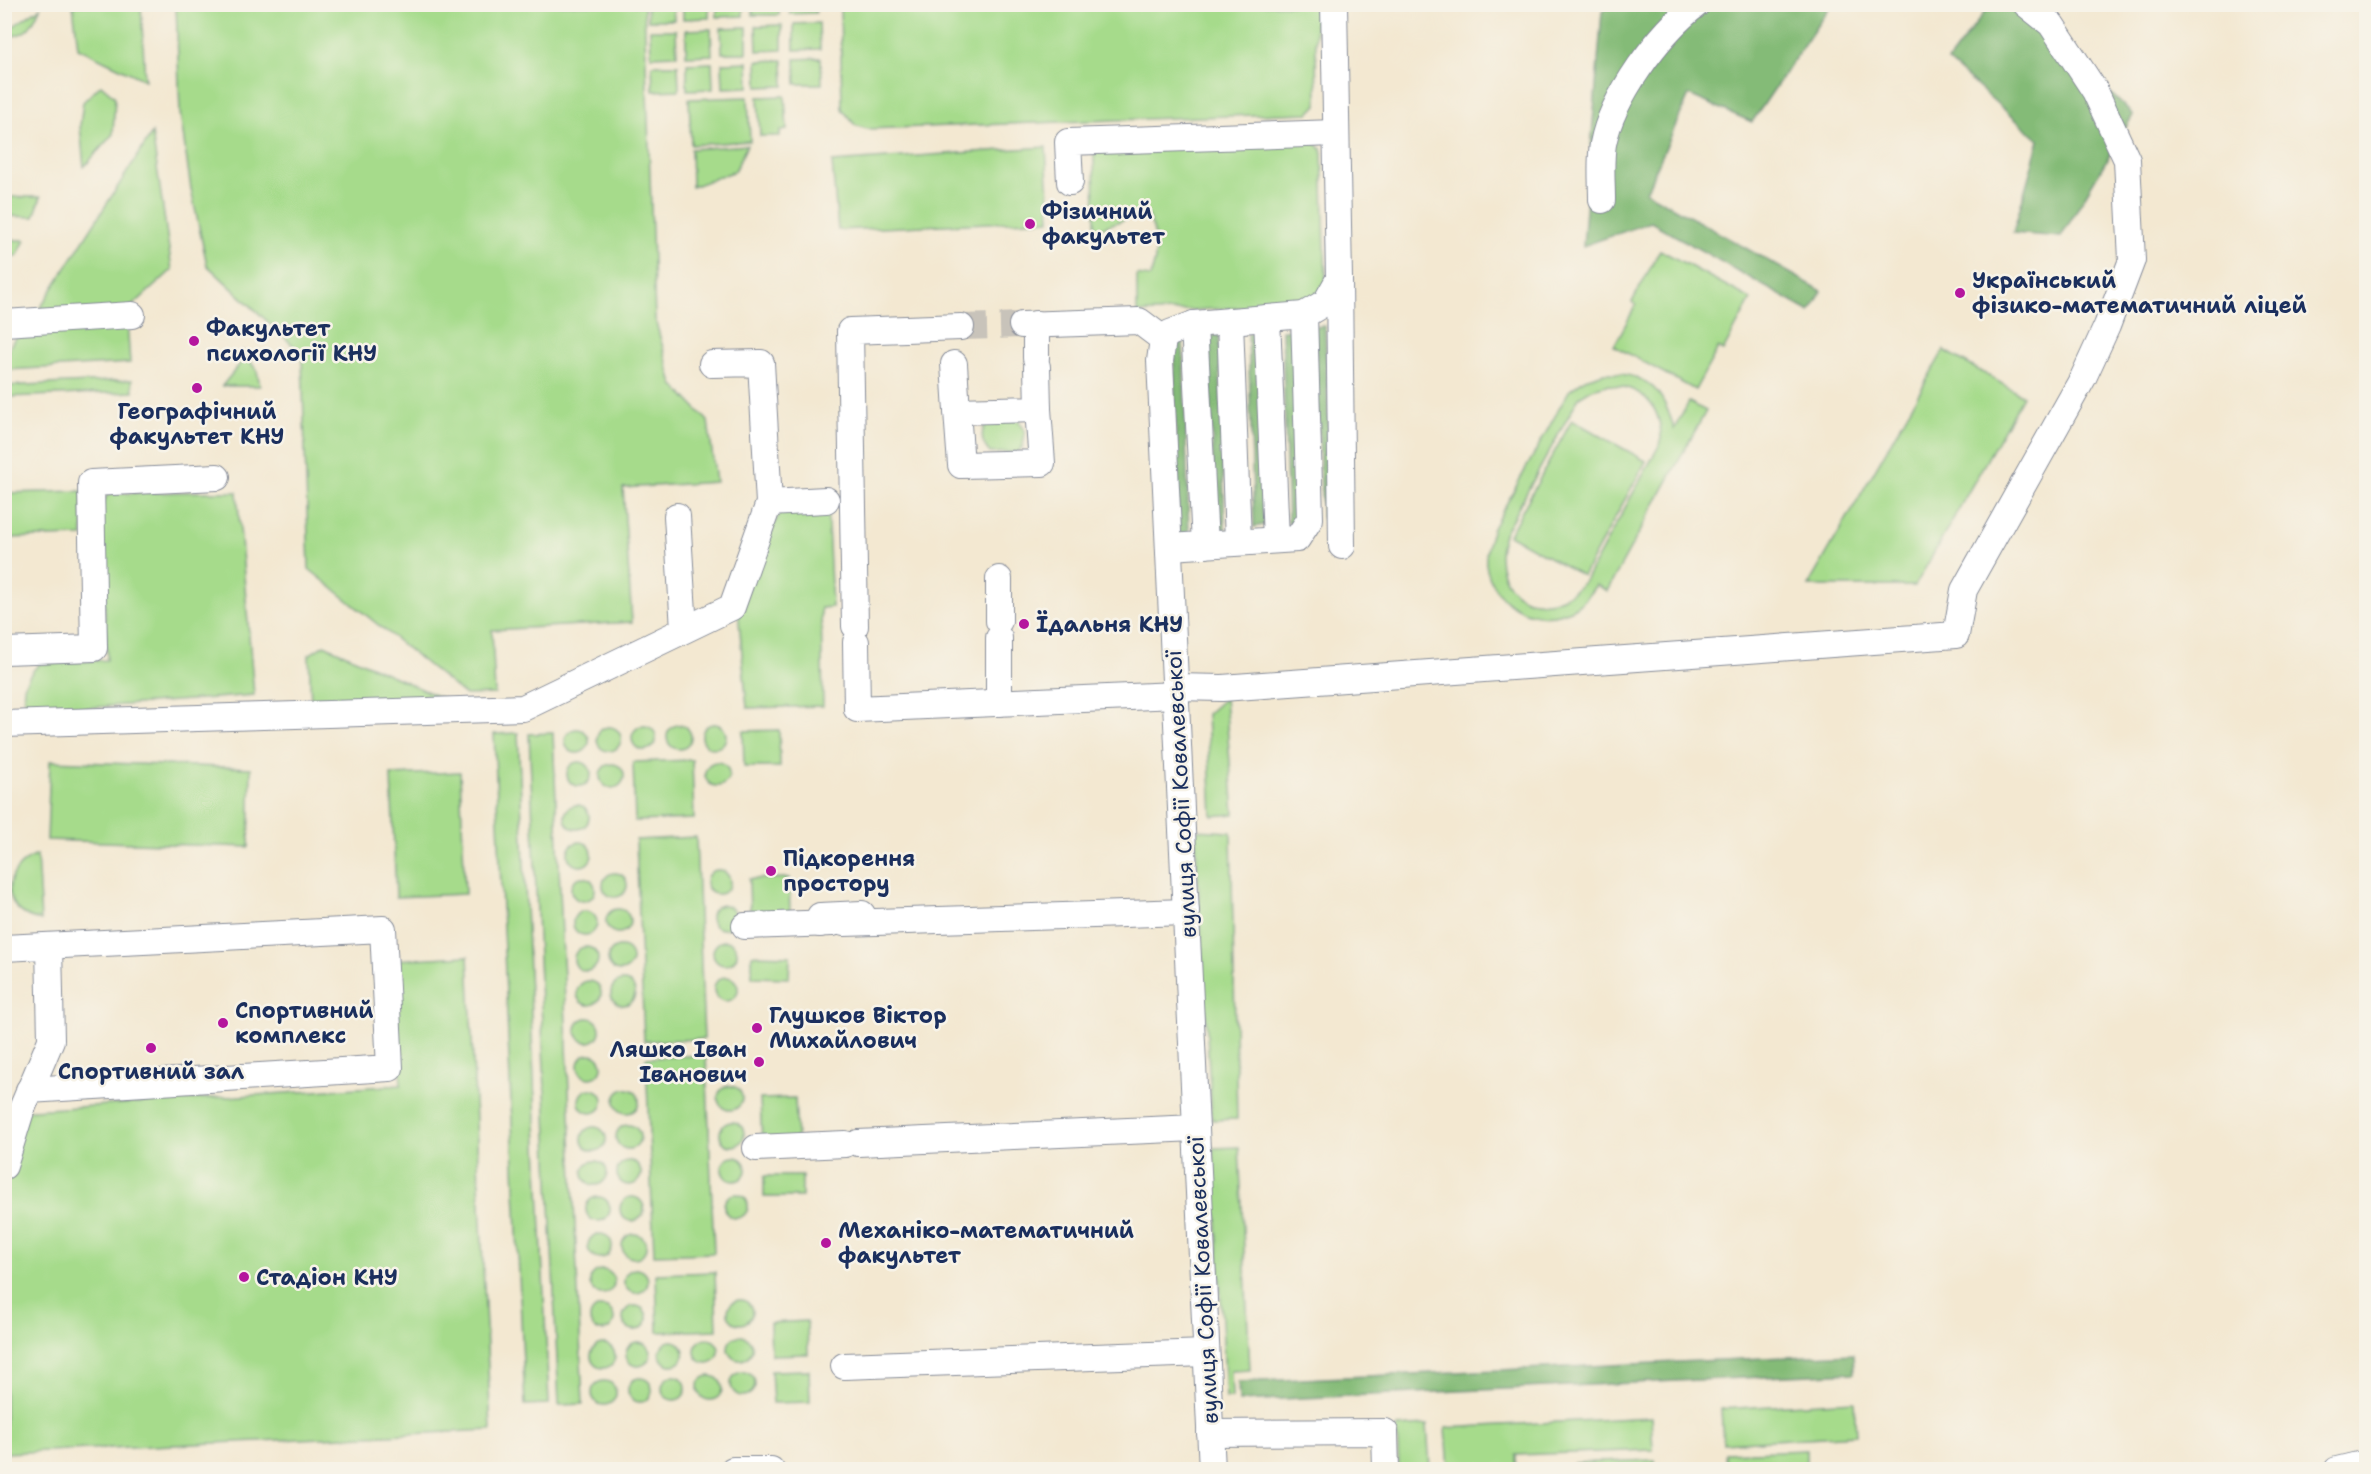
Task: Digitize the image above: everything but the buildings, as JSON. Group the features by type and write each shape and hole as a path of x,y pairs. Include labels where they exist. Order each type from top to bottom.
{"street":[{"path":"1334,4 1342,546"},
{"path":"1602,200 1602,146 1613,112 1645,59 1681,17 1697,4"},
{"path":"1339,279 1326,302 1304,315 1194,324 1170,333 1163,339 1139,321 1029,325 1037,363 1042,463 961,465 954,360 957,327 850,331 840,490 856,634 857,709 999,703 1956,635 1964,590 2083,378 2107,326 2132,260 2127,160 2095,91 2051,24 2026,4"},
{"path":"1070,182 1068,142 1335,133"},
{"path":"4,323 132,315"},
{"path":"1170,547 1297,539 1310,519 1304,315"},
{"path":"1267,318 1276,540"},
{"path":"1230,321 1238,543"},
{"path":"1194,324 1205,545"},
{"name":"вулиця Софії Ковалевської","path":"1163,339 1160,362 1212,1470"},
{"path":"4,724 523,708 732,607 769,503 761,363 712,364"},
{"path":"957,411 1038,409"},
{"path":"4,651 94,648 91,483 217,477"},
{"path":"769,503 840,490"},
{"path":"677,516 684,629"},
{"path":"999,579 999,703"},
{"path":"832,923 820,916 962,910"},
{"path":"745,926 1186,912"},
{"path":"4,948 383,929 390,1068 29,1090"},
{"path":"4,1166 29,1090 51,1040 49,946"},
{"path":"756,1148 1196,1128"},
{"path":"844,1366 1206,1353"},
{"path":"1210,1433 1384,1432 1386,1470"},
{"path":"2337,1470 2367,1463"},
{"path":"733,1470 771,1470"}],"green space":[{"path":"1612,4 1831,5 1752,122 1689,95 1646,192 1822,291 1810,312 1651,222 1583,246 1602,12"},
{"path":"73,5 141,5 145,80 78,48"},
{"path":"176,5 644,5 655,319 673,384 708,421 716,482 623,488 632,622 492,630 495,694 465,695 309,569 302,360 297,349 207,265 191,189 180,113"},
{"path":"647,5 673,5 674,20 648,20"},
{"path":"683,5 709,5 709,18 683,19"},
{"path":"717,5 743,5 743,16 717,17"},
{"path":"753,5 779,5 779,15 753,15"},
{"path":"790,5 816,5 816,13 790,14"},
{"path":"840,5 1315,5 1317,105 1309,113 867,129 855,125 842,109"},
{"path":"1990,5 2021,5 2133,115 2061,237 2013,233 2039,140 1948,61"},
{"path":"40,8 28,29 19,35 5,37 5,32"},
{"path":"819,23 820,49 794,50 794,24"},
{"path":"782,25 782,50 757,51 756,26"},
{"path":"747,27 747,53 722,53 721,28"},
{"path":"711,29 712,55 686,56 686,30"},
{"path":"650,30 676,30 677,55 651,56"},
{"path":"821,58 822,84 796,84 795,59"},
{"path":"783,60 784,86 758,87 757,61"},
{"path":"748,62 749,87 723,88 722,63"},
{"path":"712,63 713,89 687,90 687,64"},
{"path":"652,65 678,65 679,90 653,91"},
{"path":"101,85 115,97 113,134 84,167 80,126 83,102"},
{"path":"785,96 787,130 780,131 780,136 760,136 758,97"},
{"path":"748,97 750,141 691,145 689,99"},
{"path":"152,133 172,270 130,308 37,313"},
{"path":"1314,141 1322,150 1326,285 1308,304 1137,313 1137,275 1150,277 1155,260 1156,244 1153,228 1146,212 1095,230 1094,151"},
{"path":"747,145 735,171 692,187 691,149"},
{"path":"1046,147 1050,220 838,230 832,162"},
{"path":"5,197 41,197 34,217 5,216"},
{"path":"5,240 25,240 18,255 5,259"},
{"path":"1660,250 1751,299 1723,351 1718,348 1695,390 1614,346 1636,305 1632,302"},
{"path":"127,322 130,363 7,370 7,358 12,342 25,330"},
{"path":"1325,326 1332,517 1322,518 1315,327"},
{"path":"1293,329 1298,521 1288,523 1282,330"},
{"path":"1257,332 1264,525 1254,527 1248,333"},
{"path":"1219,335 1225,530 1215,531 1209,336"},
{"path":"1183,339 1189,534 1179,536 1173,340"},
{"path":"1944,350 2023,396 1915,586 1808,586"},
{"path":"243,351 257,371 260,386 222,386 240,364"},
{"path":"1604,373 1632,376 1642,380 1658,393 1670,415 1674,429 1689,402 1706,411 1607,591 1596,585 1582,603 1557,615 1529,613 1517,608 1496,590 1486,564 1488,546 1493,528 1569,391 1585,379","holes":["1607,385 1620,386 1640,394 1654,408 1658,418 1661,442 1586,579 1570,594 1554,601 1537,602 1522,597 1511,588 1503,573 1500,555 1504,534 1579,397 1592,389"]},
{"path":"132,380 133,392 6,397 5,386"},
{"path":"1017,418 1025,431 1023,446 1018,452 990,453 982,437 988,420"},
{"path":"1572,420 1646,461 1583,576 1509,535"},
{"path":"82,491 83,536 5,538 4,493"},
{"path":"237,492 254,695 33,712 23,694 29,676 39,664 107,660 100,507 108,494"},
{"path":"827,503 832,607 821,608 823,706 747,708 738,610 781,509"},
{"path":"324,645 446,700 311,704 309,655"},
{"path":"1225,698 1234,814 1212,816 1207,714"},
{"path":"714,724 723,727 726,736 723,745 714,748 705,745 702,736 705,727"},
{"path":"679,725 688,728 691,737 688,746 679,749 670,746 667,737 670,728"},
{"path":"644,726 653,729 656,738 653,747 644,750 635,747 632,738 635,729"},
{"path":"609,727 618,730 621,739 618,748 609,751 600,748 597,739 600,730"},
{"path":"577,729 586,732 589,741 586,750 577,753 568,750 565,741 568,732"},
{"path":"779,730 780,767 744,767 743,731"},
{"path":"518,733 549,1404 525,1405 494,734"},
{"path":"553,733 583,1404 559,1405 529,734"},
{"path":"692,760 694,819 635,821 633,762"},
{"path":"50,761 251,768 249,847 47,840"},
{"path":"579,762 588,765 591,774 588,783 579,786 570,783 567,774 570,765"},
{"path":"717,762 726,765 729,774 726,783 717,786 708,783 705,774 708,765"},
{"path":"612,764 621,767 624,776 621,785 612,788 603,785 600,776 603,767"},
{"path":"460,772 465,894 396,897 391,775"},
{"path":"577,805 586,808 589,817 586,826 577,829 568,826 565,817 568,808"},
{"path":"1195,830 1231,832 1237,1119 1212,1120"},
{"path":"696,837 704,1039 644,1041 636,840"},
{"path":"580,842 589,845 592,854 589,863 580,866 571,863 568,854 571,845"},
{"path":"37,855 41,920 28,916 18,909 12,900 10,890 11,880 16,870"},
{"path":"718,870 727,873 730,882 727,891 718,894 709,891 706,882 709,873"},
{"path":"615,873 624,876 627,885 624,894 615,897 606,894 603,885 606,876"},
{"path":"583,877 592,880 595,889 592,898 583,901 574,898 571,889 574,880"},
{"path":"789,878 790,916 750,917 749,879"},
{"path":"723,905 732,908 735,917 732,926 723,929 714,926 711,917 714,908"},
{"path":"618,909 627,912 630,921 627,930 618,933 609,930 606,921 609,912"},
{"path":"585,911 594,914 597,923 594,932 585,935 576,932 573,923 576,914"},
{"path":"725,941 734,944 737,953 734,962 725,965 716,962 713,953 716,944"},
{"path":"586,947 595,950 598,959 595,968 586,971 577,968 574,959 577,950"},
{"path":"620,947 629,950 632,959 629,968 620,971 611,968 608,959 611,950"},
{"path":"752,955 790,956 789,978 752,977"},
{"name":"Стадіон КНУ","path":"468,956 491,1430 5,1453 4,1112 401,1085 394,960"},
{"path":"726,977 735,980 738,989 735,998 726,1001 717,998 714,989 717,980"},
{"path":"589,981 598,984 601,993 598,1002 589,1005 580,1002 577,993 580,984"},
{"path":"623,981 632,984 635,993 632,1002 623,1005 614,1002 611,993 614,984"},
{"path":"588,1018 597,1021 600,1030 597,1039 588,1042 579,1039 576,1030 579,1021"},
{"path":"590,1054 599,1057 602,1066 599,1075 590,1078 581,1075 578,1066 581,1057"},
{"path":"706,1055 714,1253 654,1255 646,1058"},
{"path":"730,1086 739,1089 742,1098 739,1107 730,1110 721,1107 718,1098 721,1089"},
{"path":"591,1089 600,1092 603,1101 600,1110 591,1113 582,1110 579,1101 582,1092"},
{"path":"627,1089 636,1092 639,1101 636,1110 627,1113 618,1110 615,1101 618,1092"},
{"path":"795,1098 797,1140 762,1142 760,1099"},
{"path":"732,1122 741,1125 744,1134 741,1143 732,1146 723,1143 720,1134 723,1125"},
{"path":"628,1125 637,1128 640,1137 637,1146 628,1149 619,1146 616,1137 619,1128"},
{"path":"594,1127 603,1130 606,1139 603,1148 594,1151 585,1148 582,1139 585,1130"},
{"path":"1239,1147 1250,1370 1231,1371 1232,1398 1226,1398 1213,1148"},
{"path":"734,1157 743,1160 746,1169 743,1178 734,1181 725,1178 722,1169 725,1160"},
{"path":"595,1161 604,1164 607,1173 604,1182 595,1185 586,1182 583,1173 586,1164"},
{"path":"629,1161 638,1164 641,1173 638,1182 629,1185 620,1182 617,1173 620,1164"},
{"path":"764,1176 802,1176 802,1197 764,1197"},
{"path":"736,1194 745,1197 748,1206 745,1215 736,1218 727,1215 724,1206 727,1197"},
{"path":"598,1197 607,1200 610,1209 607,1218 598,1221 589,1218 586,1209 589,1200"},
{"path":"632,1197 641,1200 644,1209 641,1218 632,1221 623,1218 620,1209 623,1200"},
{"path":"600,1234 609,1237 612,1246 609,1255 600,1258 591,1255 588,1246 591,1237"},
{"path":"634,1234 643,1237 646,1246 643,1255 634,1258 625,1255 622,1246 625,1237"},
{"path":"636,1269 645,1272 648,1281 645,1290 636,1293 627,1290 624,1281 627,1272"},
{"path":"602,1270 611,1273 614,1282 611,1291 602,1294 593,1291 590,1282 593,1273"},
{"path":"715,1272 717,1330 658,1332 656,1274"},
{"path":"740,1300 749,1303 752,1312 749,1321 740,1324 731,1321 728,1312 731,1303"},
{"path":"635,1306 644,1309 647,1318 644,1327 635,1330 626,1327 623,1318 626,1309"},
{"path":"602,1307 611,1310 614,1319 611,1328 602,1331 593,1328 590,1319 593,1310"},
{"path":"807,1321 808,1354 771,1355 770,1323"},
{"path":"740,1336 749,1339 752,1348 749,1357 740,1360 731,1357 728,1348 731,1339"},
{"path":"707,1339 716,1342 719,1351 716,1360 707,1363 698,1360 695,1351 698,1342"},
{"path":"672,1341 681,1344 684,1353 681,1362 672,1365 663,1362 660,1353 663,1344"},
{"path":"638,1342 647,1345 650,1354 647,1363 638,1366 629,1363 626,1354 629,1345"},
{"path":"603,1344 612,1347 615,1356 612,1365 603,1368 594,1365 591,1356 594,1347"},
{"path":"1853,1354 1854,1373 1239,1401 1238,1382"},
{"path":"809,1370 810,1402 773,1403 771,1371"},
{"path":"743,1372 752,1375 755,1384 752,1393 743,1396 734,1393 731,1384 734,1375"},
{"path":"674,1376 683,1379 686,1388 683,1397 674,1400 665,1397 662,1388 665,1379"},
{"path":"710,1376 719,1379 722,1388 719,1397 710,1400 701,1397 698,1388 701,1379"},
{"path":"640,1378 649,1381 652,1390 649,1399 640,1402 631,1399 628,1390 631,1381"},
{"path":"604,1381 613,1384 616,1393 613,1402 604,1405 595,1402 592,1393 595,1384"},
{"path":"1854,1401 1856,1435 1723,1443 1721,1409"},
{"path":"1651,1417 1653,1450 1516,1455 1516,1469 1449,1469 1446,1428"},
{"path":"1427,1425 1430,1469 1399,1469 1397,1427"},
{"path":"1806,1450 1806,1469 1726,1469 1725,1453"},
{"path":"1655,1460 1656,1469 1575,1469 1575,1463"}],"tunnel":[{"path":"961,327 1022,325"}],"place":[{"name":"Фізичний факультет","path":"1030,224"},
{"name":"Український фізико-математичний ліцей","path":"1960,293"},
{"name":"Факультет психології КНУ","path":"194,341"},
{"name":"Географічний факультет КНУ","path":"197,388"},
{"name":"Їдальня КНУ","path":"1024,624"},
{"name":"Підкорення простору","path":"771,871"},
{"name":"Спортивний комплекс","path":"223,1023"},
{"name":"Глушков Віктор Михайлович","path":"757,1028"},
{"name":"Спортивний зал","path":"151,1048"},
{"name":"Ляшко Іван Іванович","path":"759,1062"},
{"name":"Механіко-математичний факультет","path":"826,1243"},
{"name":"Стадіон КНУ","path":"244,1277"}]}
